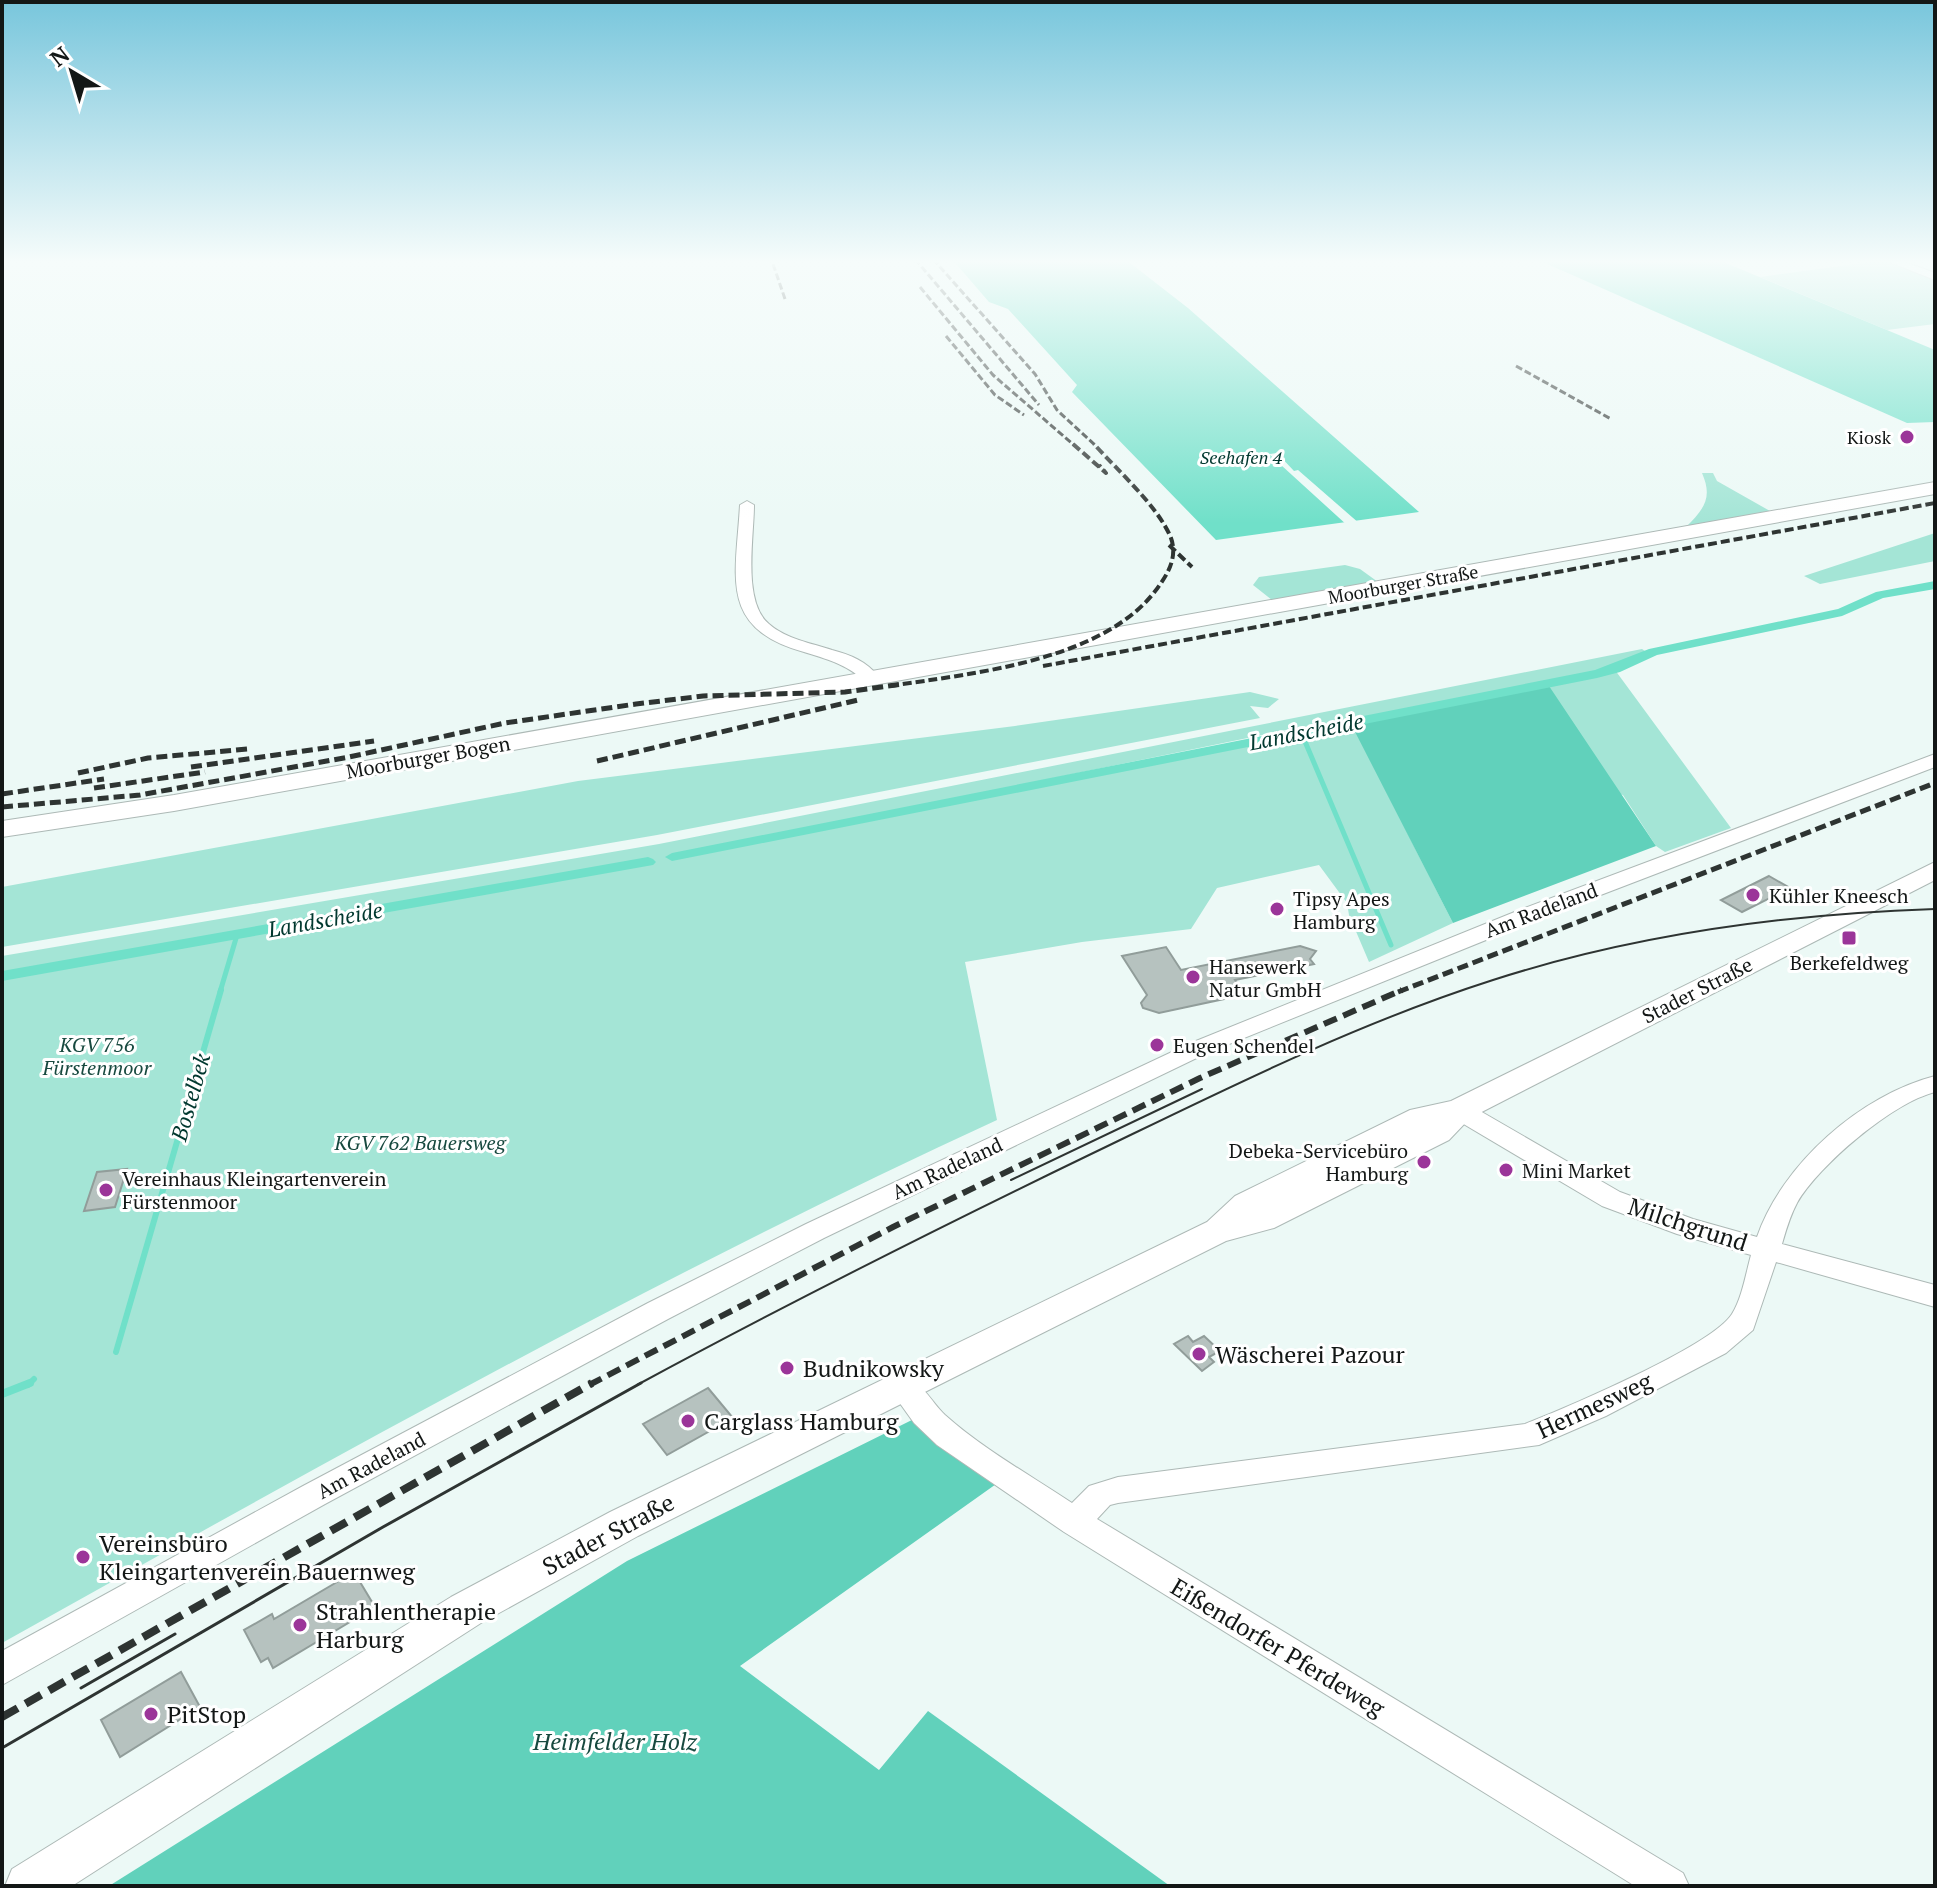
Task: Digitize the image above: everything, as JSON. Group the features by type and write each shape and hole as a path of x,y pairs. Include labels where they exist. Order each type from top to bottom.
{"main road":[{"name":"Moorburger Straße","path":"862,678 1935,488"},
{"name":"Moorburger Bogen","path":"2,829 174,803 862,678"},
{"name":"Stader Straße","path":"29,1886 466,1610 635,1518 1215,1232 1262,1219 1438,1132 1459,1110 1935,870"}],"street":[{"path":"747,505 744,590 748,607 771,633 831,657 862,678"},
{"name":"Am Radeland","path":"2,1669 314,1495 658,1311 815,1231 1199,1048 1530,914 1935,760"},
{"name":"Hermesweg","path":"1075,1522 1100,1495 1118,1490 1528,1436 1550,1429 1686,1361 1731,1334 1743,1322 1785,1200 1802,1176 1909,1090 1935,1084"},
{"name":"Milchgrund","path":"1459,1110 1611,1199 1686,1227 1935,1296"},
{"name":"Eißendorfer Pferdeweg","path":"904,1388 933,1424 948,1436 1075,1522 1670,1886"}],"green space":[{"path":"1702,473 1713,473 1717,481 1770,511 1686,527 1705,503 1707,489"},
{"path":"1935,533 1935,561 1820,584 1804,576"},
{"path":"1345,565 1360,569 1378,582 1272,600 1253,585 1259,577"},
{"path":"1642,649 1645,651 1615,670 1731,828 1665,852 1656,846 1623,795 1352,724 1453,923 1369,962 1347,903 1319,865 1217,888 1191,929 1082,942 965,962 997,1120 619,1306 371,1438 2,1643 2,975 508,883 2,973 2,956 659,844","holes":["1342,725 757,843 757,839 1291,729"]},
{"path":"1547,683 1656,846 1453,923 1351,724"},
{"path":"1250,692 1279,699 1268,708 1250,706 1260,718 657,835 2,947 2,887 578,781 1015,726"},
{"name":"Heimfelder Holz","path":"924,1414 1006,1477 740,1666 879,1770 928,1711 1170,1886 109,1886 627,1561"}],"water":[{"name":"Seehafen 4","path":"1043,347 1232,347 1419,512 1216,540 1072,392 1077,385"},
{"path":"1735,347 1928,347 1935,350 1935,422 1907,423"}],"pier":[{"path":"1277,453 1294,471 1298,470 1360,524 1348,526 1269,454"}],"building":[{"name":"Kühler Kneesch","path":"1769,876 1790,888 1742,912 1721,900"},
{"name":"Hansewerk Natur GmbH","path":"1300,946 1316,951 1310,959 1314,964 1235,980 1243,991 1221,995 1224,999 1159,1013 1143,1008 1141,1003 1147,995 1122,956 1166,947 1181,970"},
{"name":"Vereinhaus Kleingartenverein Fürstenmoor","path":"127,1169 115,1207 84,1211 97,1172"},
{"name":"Wäscherei Pazour","path":"1188,1336 1193,1342 1204,1336 1220,1351 1209,1357 1214,1362 1202,1371 1174,1344"},
{"name":"Carglass Hamburg","path":"708,1388 733,1418 667,1455 643,1424"},
{"name":"Strahlentherapie Harburg","path":"354,1572 375,1607 273,1668 268,1658 261,1662 244,1630 272,1614 274,1619"},
{"name":"PitStop","path":"181,1672 200,1707 120,1757 101,1720"}],"waterway":[{"name":"Landscheide","path":"672,857 1597,674 1653,652 1842,612 1880,595 1935,585"},
{"path":"1301,732 1391,945"},
{"name":"Landscheide","path":"2,976 648,862"},
{"name":"Bostelbek","path":"220,992 237,935"},
{"name":"Bostelbek","path":"116,1352 221,990"},
{"name":"Bostelbek","path":"30,1383 34,1379"},
{"name":"Bostelbek","path":"2,1394 30,1383"}],"tram line":[{"path":"637,1385 1030,1184 1287,1061 1389,1017 1547,964 1656,939 1767,922 1935,909"},
{"path":"1011,1180 1202,1089"},
{"path":"2,1748 383,1527 641,1383"},
{"path":"81,1688 175,1634"}],"railway":[{"path":"955,347 995,395 1024,415"},
{"path":"970,347 993,375 1075,446"},
{"path":"990,347 1039,405"},
{"path":"1011,347 1035,374 1057,410 1095,445"},
{"path":"1516,366 1611,419"},
{"path":"1073,444 1106,473 1099,465"},
{"path":"1095,445 1157,513 1171,538 1173,549"},
{"path":"1043,666 1935,503"},
{"path":"1169,545 1173,549"},
{"path":"902,684 1038,659 1109,630 1138,609 1161,583 1172,562 1173,549"},
{"path":"1173,549 1192,567"},
{"path":"2,807 140,795 349,757 505,723 636,704 703,696 845,692 902,684"},
{"path":"890,686 902,684"},
{"path":"597,761 858,700"},
{"path":"191,767 374,741"},
{"path":"78,773 148,758 248,749"},
{"path":"94,788 205,772"},
{"path":"2,794 104,779"},
{"path":"1398,992 1935,783"},
{"path":"589,1385 893,1227 1200,1078 1402,990"},
{"path":"2,1717 592,1383"}],"place":[{"name":"Kiosk","path":"1907,437"},
{"name":"Kühler Kneesch","path":"1753,895"},
{"name":"Tipsy Apes Hamburg","path":"1277,909"},
{"name":"Berkefeldweg","path":"1849,938"},
{"name":"Hansewerk Natur GmbH","path":"1193,977"},
{"name":"Eugen Schendel","path":"1157,1045"},
{"name":"Debeka-Servicebüro Hamburg","path":"1424,1162"},
{"name":"Mini Market","path":"1506,1170"},
{"name":"Vereinhaus Kleingartenverein Fürstenmoor","path":"106,1190"},
{"name":"Wäscherei Pazour","path":"1199,1354"},
{"name":"Budnikowsky","path":"787,1368"},
{"name":"Carglass Hamburg","path":"688,1421"},
{"name":"Vereinsbüro Kleingartenverein Bauernweg","path":"83,1557"},
{"name":"Strahlentherapie Harburg","path":"300,1625"},
{"name":"PitStop","path":"151,1714"}],"park label":[{"name":"KGV 756 Fürstenmoor","path":"97,1056"},
{"name":"KGV 762 Bauersweg","path":"420,1142"}]}
